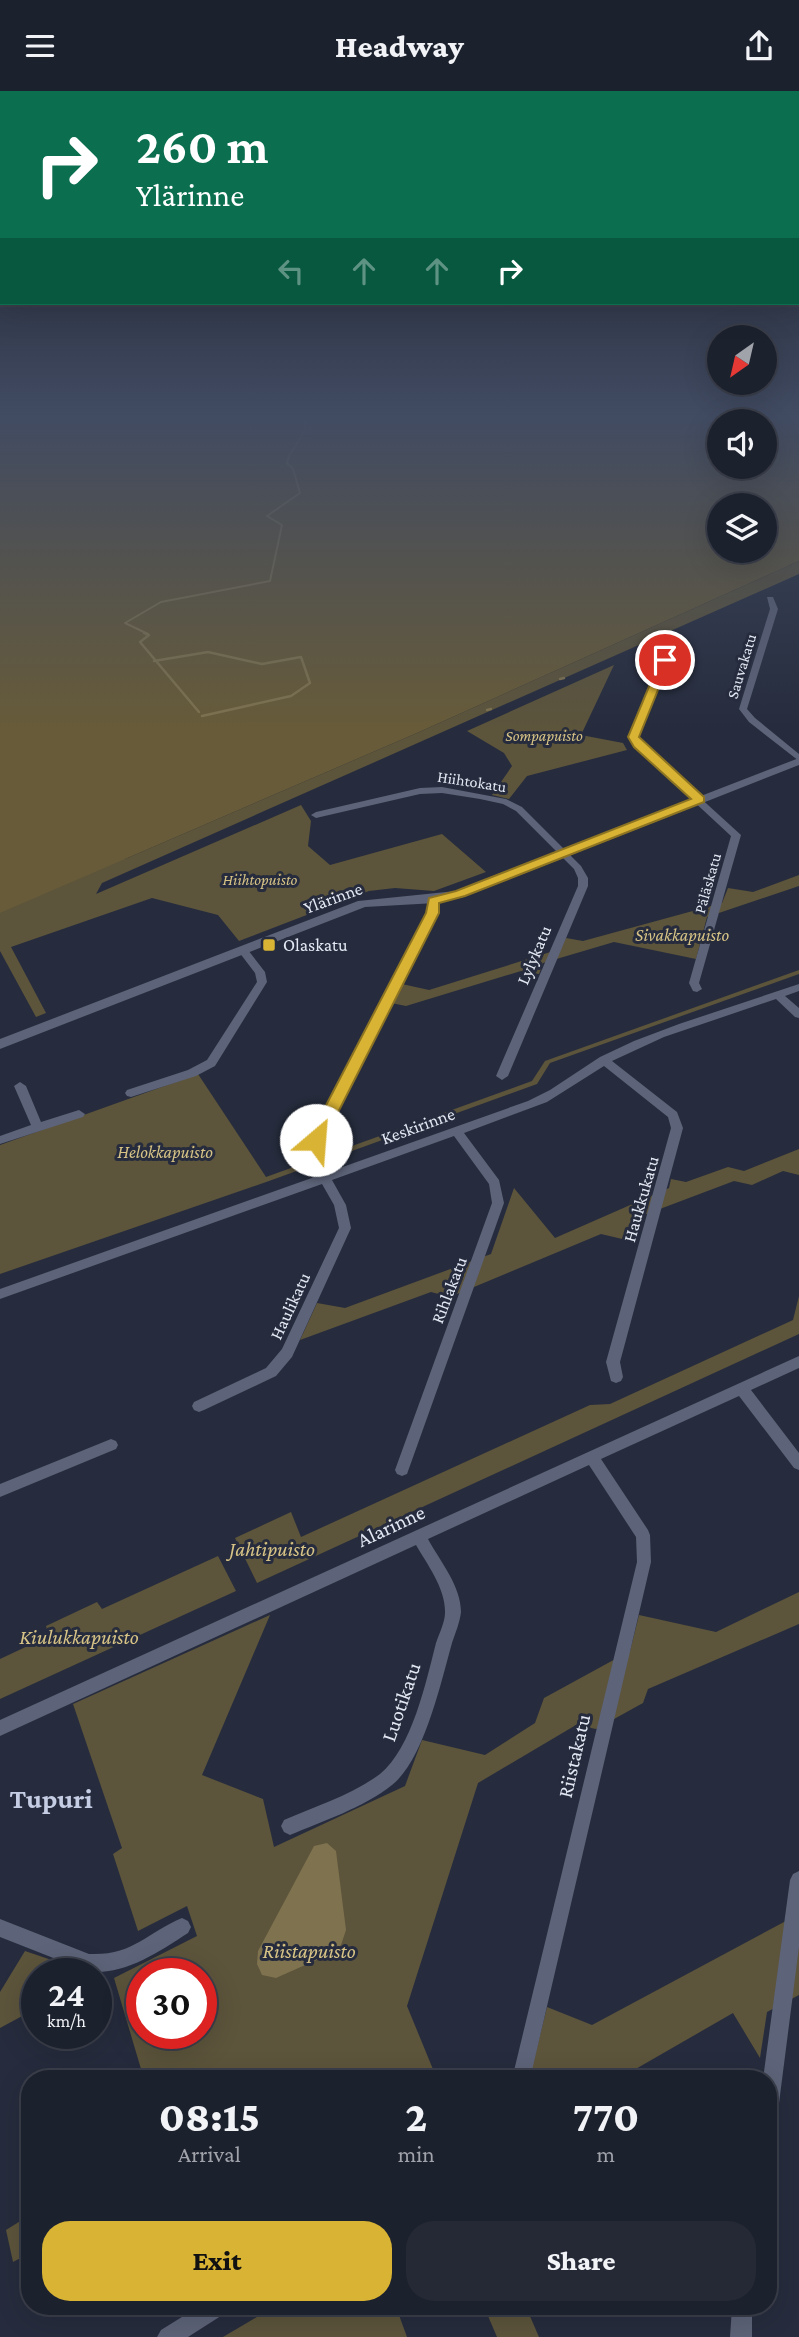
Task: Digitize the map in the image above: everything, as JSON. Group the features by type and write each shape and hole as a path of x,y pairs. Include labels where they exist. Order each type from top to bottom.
{"street":[{"name":"Sauvakatu","path":"770,599 774,609 743,709 799,760"},
{"path":"661,651 665,660 634,737 638,745 699,800"},
{"name":"Ylärinne","path":"0,1044 244,952 362,904 388,899 433,901 460,894 799,760"},
{"name":"Hiihtokatu","path":"316,815 420,791 452,791 514,805 563,853"},
{"name":"Päläskatu","path":"697,989 694,983 736,835 699,800"},
{"name":"Lylykatu","path":"502,1076 584,882 578,869 563,853"},
{"path":"316,1140 432,913 433,901"},
{"path":"131,1093 199,1070 215,1058 262,982 260,972 244,952"},
{"name":"Keskirinne","path":"0,1294 552,1096 604,1060 641,1043 799,987"},
{"path":"778,995 799,1014"},
{"name":"Haukkukatu","path":"604,1060 673,1115 677,1128 613,1362 616,1377"},
{"path":"20,1086 37,1128"},
{"path":"0,1140 79,1114"},
{"name":"Rihlakatu","path":"402,1470 498,1203 495,1184 457,1131"},
{"name":"Haulikatu","path":"200,1406 271,1372 287,1353 345,1228 344,1214 325,1178"},
{"name":"Alarinne","path":"0,1728 799,1362"},
{"path":"742,1389 799,1464"},
{"path":"0,1491 111,1445"},
{"name":"Riistakatu","path":"524,2070 644,1562 643,1535 592,1457"},
{"name":"Luotikatu","path":"290,1826 390,1777 400,1766 413,1741 453,1613 449,1591 419,1536"},
{"path":"773,2070 799,1879"},
{"path":"0,1928 89,1963 104,1965 133,1956 182,1927"},
{"path":"168,2337 204,2315"},
{"path":"741,2337 742,2315"}],"green space":[{"name":"Hiihtopuisto","path":"799,561 799,574 102,883 96,894 301,805 311,821 308,846 330,865 442,834 486,872 434,891 395,888 369,891 239,941 218,915 152,898 11,947 46,1013 36,1017 0,951 0,803 125,859 417,733"},
{"name":"Sompapuisto","path":"614,665 581,735 623,743 627,750 527,776 509,799 492,795 512,766 504,753 467,731"},
{"name":"Sivakkapuisto","path":"799,875 799,886 707,917 696,959 614,942 543,963 539,974 521,971 406,1006 391,1003 402,984 429,990 560,949 566,938 583,941 722,903 728,888 753,892"},
{"name":"Helokkapuisto","path":"799,970 799,974 550,1063 537,1084 0,1274 0,1145 198,1074 266,1177 532,1081 545,1061"},
{"path":"799,1149 799,1175 783,1171 752,1185 734,1181 644,1215 635,1242 601,1234 450,1297 431,1292 300,1340 317,1303 345,1308 491,1254 514,1188 555,1238 669,1188 671,1179 686,1182 728,1167 744,1171"},
{"name":"Jahtipuisto","path":"799,1296 799,1334 257,1583 235,1538 291,1512 301,1537 590,1405 610,1404 793,1320"},
{"name":"Kiulukkapuisto","path":"218,1556 236,1591 0,1699 0,1659 49,1636 46,1626 97,1602 102,1609"},
{"name":"Riistapuisto","path":"799,1592 799,1624 648,1689 643,1703 596,1729 576,1725 478,1783 407,2006 433,2070 141,2070 135,2049 217,2049 217,1958 154,1958 197,1936 187,1906 138,1931 113,1854 122,1848 73,1704 270,1615 202,1775 263,1799 274,1847 405,1786 422,1740 485,1755 535,1723 544,1698 630,1651 639,1615 716,1632"},
{"path":"799,1914 799,1995 767,2012 760,2058 733,2013 634,2070 531,2070 547,2007 592,2025"},
{"path":"25,1951 46,1958 21,1958 21,2017 0,2028 0,1992"},
{"name":"Riistapuisto","path":"126,1972 126,2018 114,1978"},
{"path":"21,2221 21,2258 13,2262 6,2230"},
{"path":"260,2315 399,2315 407,2337 223,2337"},
{"path":"529,2315 539,2337 497,2337 488,2316"}],"shaded area":[{"path":"0,519 707,519 707,563 777,563 777,519 799,519 799,561 417,733 0,913"},
{"path":"327,1843 336,1851 346,1930 341,1945 330,1954 276,1978 262,1975 257,1964 258,1951 314,1846"}],"waterway":[{"path":"148,634 125,623 161,602 270,581 282,525 272,519"},
{"path":"144,633 149,635 140,642 156,661"},
{"path":"645,648 649,645"},
{"path":"156,661 208,652 262,664 301,657 310,683 291,696 202,716"},
{"path":"156,661 199,712"},
{"path":"560,679 564,678"},
{"path":"487,710 491,709"}],"place":[{"name":"Olaskatu","path":"269,945"}],"district":[{"name":"Tupuri","path":"51,1798"}],"route":[{"path":"316,1140 432,913 433,901 460,894 699,800 638,745 634,737 665,660"}]}
